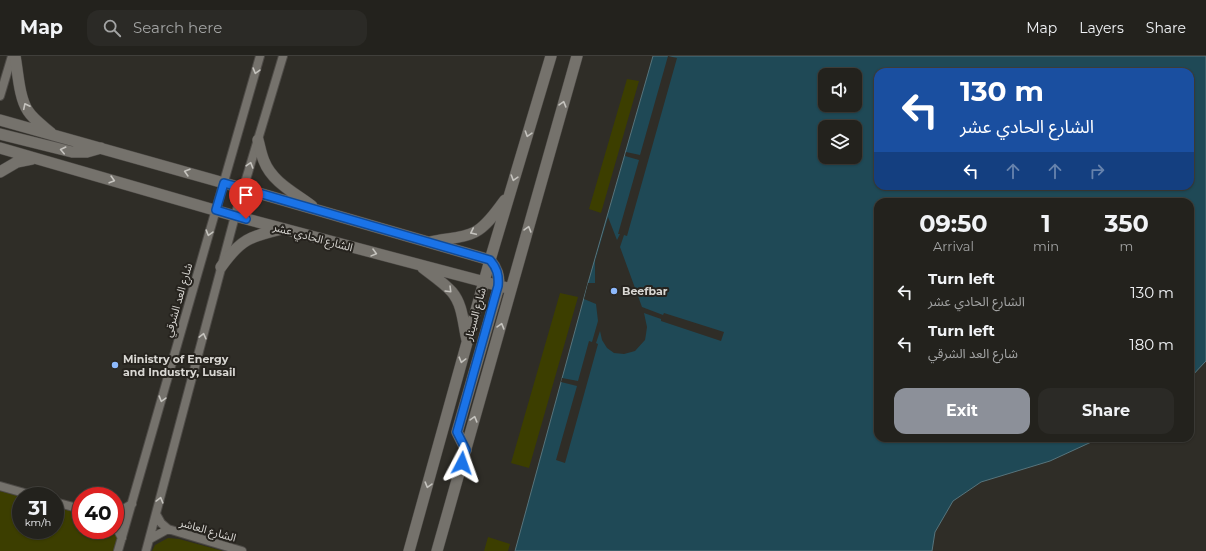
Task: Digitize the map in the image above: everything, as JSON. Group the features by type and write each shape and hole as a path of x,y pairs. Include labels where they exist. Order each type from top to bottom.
{"street":[{"path":"0,96 12,56"},
{"path":"16,56 23,101 28,111 53,134"},
{"name":"شارع العد الشرقي","path":"124,531 260,56"},
{"path":"146,551 235,216 283,56"},
{"name":"شارع السينار","path":"409,551 490,260 551,56"},
{"path":"437,551 577,56"},
{"path":"0,120 490,260 498,271 498,286 457,432 466,450"},
{"path":"0,134 72,152 87,152 101,148"},
{"path":"258,140 264,162 272,174 286,188 317,210"},
{"name":"الشارع الحادي عشر","path":"0,148 282,229 511,289"},
{"path":"0,172 17,162 34,158"},
{"path":"428,242 462,236 476,231 486,224 509,195"},
{"path":"221,267 232,252 244,241 260,234 282,229"},
{"path":"419,265 445,285 455,296 462,314 467,341"},
{"path":"0,486 12,489"},
{"path":"124,509 132,504"},
{"name":"الشارع العاشر","path":"156,514 168,529 242,551"},
{"name":"الشارع العاشر","path":"150,539 168,529"},
{"name":"شارع العد الشرقي","path":"118,551 122,539"}],"shaded area":[{"path":"627,79 639,81 601,213 589,209"},
{"path":"560,293 578,297 529,468 511,463"},
{"path":"0,491 12,494 12,539 64,539 64,509 72,512 72,539 117,539 114,551 0,551"},
{"path":"488,537 510,544 508,551 484,551"},
{"path":"168,538 179,539 223,551 152,551 155,545"}],"water":[{"path":"653,56 1206,56 1206,361 1194,374 1194,198 874,198 874,442 1091,442 1050,461 981,482 953,501 935,532 932,551 515,551 588,283"}],"pier":[{"path":"668,56 677,58 627,236 624,235 620,247 642,307 663,315 664,313 724,332 721,341 661,321 661,319 644,313 647,327 645,340 635,351 624,354 614,353 607,348 602,340 600,331 596,343 598,344 565,463 556,460 577,386 561,382 562,378 578,381 589,341 592,342 598,321 596,304 584,299 588,283 595,283 595,261 608,217 617,240 620,234 618,234 639,160 625,156 626,152 640,155"}],"place":[{"name":"Beefbar","path":"614,291"},
{"name":"Ministry of Energy and Industry, Lusail","path":"115,365"}],"route":[{"path":"246,219 216,210 224,183 490,260 495,265 499,278 498,286 457,432 466,450 462,463"}]}
